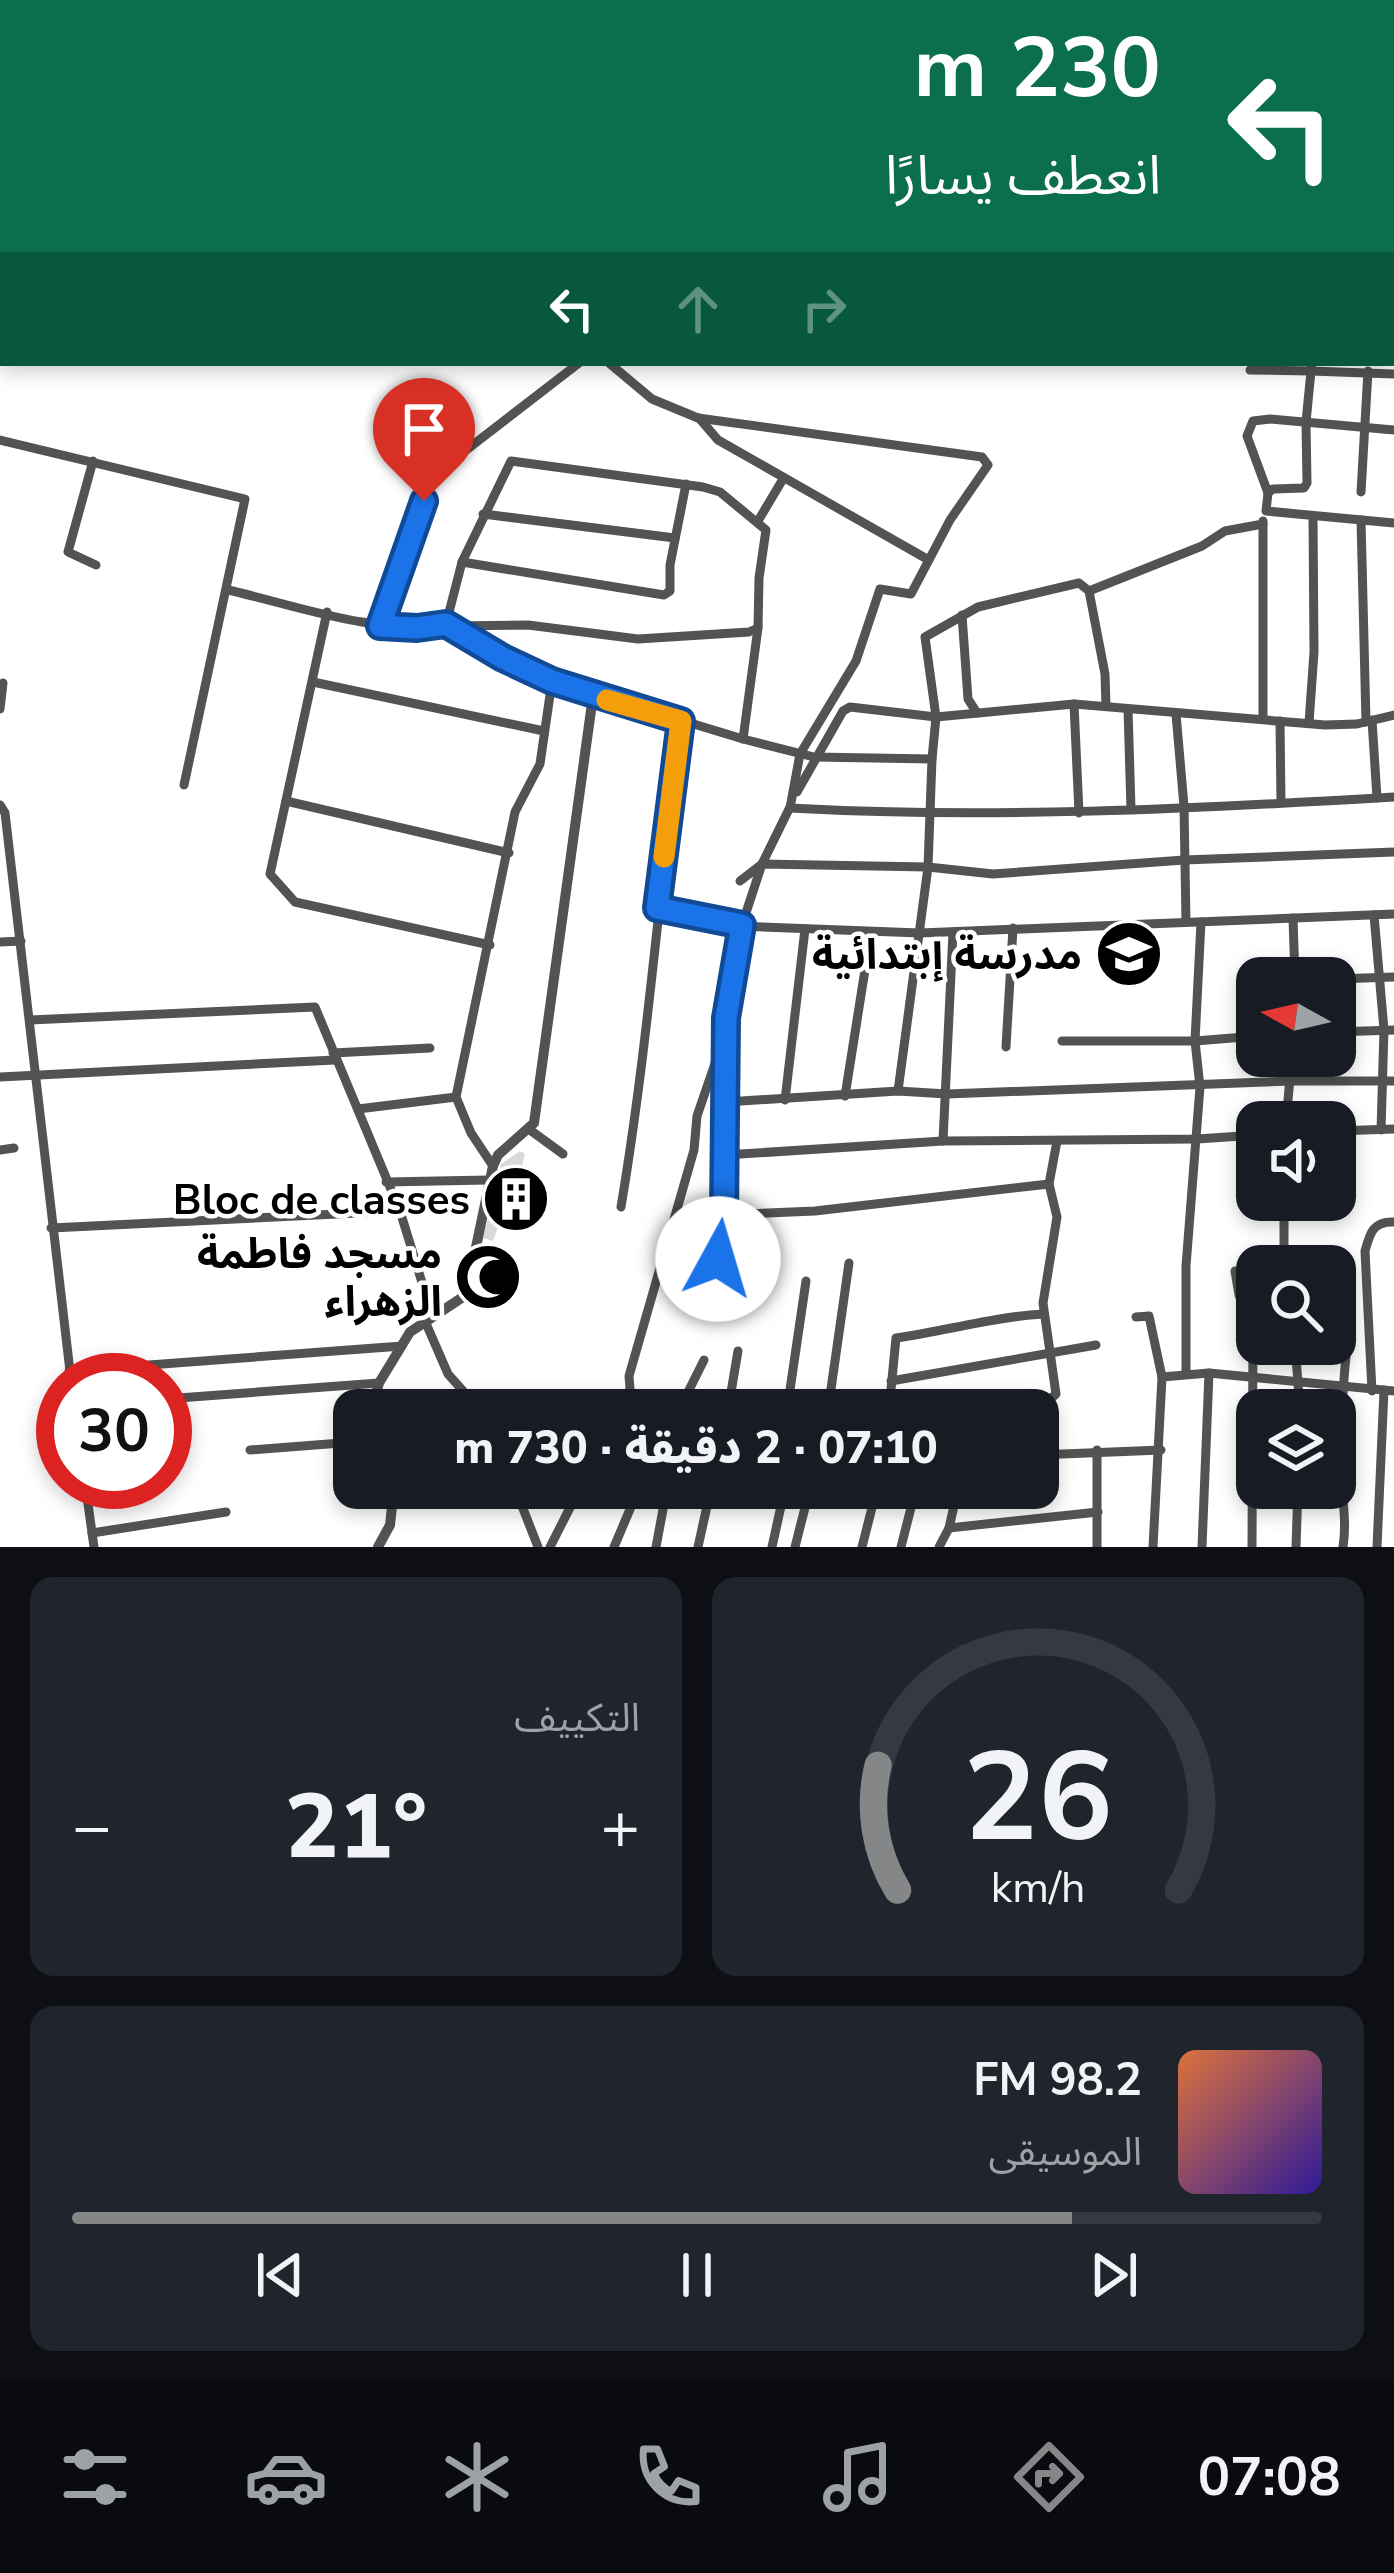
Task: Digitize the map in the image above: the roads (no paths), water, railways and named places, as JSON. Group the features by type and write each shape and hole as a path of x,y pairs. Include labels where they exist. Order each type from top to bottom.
{"street":[{"path":"380,626 430,478 575,366"},
{"path":"613,366 652,399 698,418 982,457 988,465 910,594 880,590 856,661 800,754 790,808"},
{"path":"1250,370 1311,367 1394,374"},
{"path":"1268,493 1276,488 1306,487 1311,367"},
{"path":"1361,492 1367,371"},
{"path":"698,418 718,440 927,559"},
{"path":"1263,719 1262,524 1268,493 1247,436 1248,426 1270,419 1394,430"},
{"path":"0,440 242,496 246,502 184,785"},
{"path":"93,461 68,552 96,565"},
{"path":"449,625 462,562 511,461 720,492 766,530 743,739"},
{"path":"758,521 783,479"},
{"path":"462,562 664,595 673,580 670,565 686,484"},
{"path":"1266,512 1394,523"},
{"path":"483,514 675,538"},
{"path":"1309,723 1314,652 1313,517"},
{"path":"1361,520 1377,798"},
{"path":"1089,591 1202,546 1226,531 1262,524"},
{"path":"898,1090 928,867 935,717 925,638 978,608 1079,584 1089,591 1105,674 1106,706"},
{"path":"228,590 380,626 528,625 638,640 758,628"},
{"path":"327,612 270,874 295,902 490,945"},
{"path":"962,615 968,699 976,713"},
{"path":"449,625 552,681 743,739 814,758 932,759"},
{"path":"490,1173 456,1097 515,812 540,764 552,681"},
{"path":"313,682 544,731"},
{"path":"0,709 3,683"},
{"path":"377,1389 410,1332 466,1295 490,1173 498,1155 534,1123 593,696"},
{"path":"630,1389 629,1376 694,1150 697,1116 726,1018 742,925 762,864 814,758 843,711 850,707 935,717 1074,704 1309,723 1369,721 1394,715"},
{"path":"1074,704 1079,813"},
{"path":"1128,709 1131,809"},
{"path":"1177,714 1186,922"},
{"path":"621,1207 645,1051 681,721"},
{"path":"1280,721 1281,802"},
{"path":"790,808 930,815 1079,813 1394,797"},
{"path":"286,801 509,853"},
{"path":"0,805 5,812 21,941 67,1353"},
{"path":"740,881 762,864 928,867 993,874 1394,852"},
{"path":"657,908 742,925 920,933 1394,914"},
{"path":"1374,915 1389,1030 1389,1081 1381,1130"},
{"path":"1293,918 1294,957"},
{"path":"1186,1374 1186,1265 1200,1087 1195,1041 1201,922"},
{"path":"1006,1047 1013,928"},
{"path":"785,1100 805,929"},
{"path":"844,1096 871,932"},
{"path":"944,1141 953,932"},
{"path":"0,942 21,941"},
{"path":"1356,979 1394,977"},
{"path":"30,1020 313,1006 400,1211 448,1374 461,1389"},
{"path":"718,1259 719,1221 724,1214 726,1018"},
{"path":"1356,1031 1389,1030"},
{"path":"1062,1041 1236,1038"},
{"path":"0,1077 430,1048"},
{"path":"1289,1101 1292,1077"},
{"path":"726,1102 898,1090 947,1094 1389,1081"},
{"path":"358,1109 456,1097"},
{"path":"1356,1131 1394,1129"},
{"path":"530,1130 562,1154"},
{"path":"725,1155 944,1141 1236,1136"},
{"path":"1054,1389 1043,1314 1057,1217 1049,1184 1057,1141"},
{"path":"0,1150 14,1148"},
{"path":"386,1182 490,1173"},
{"path":"724,1214 815,1211 1049,1184"},
{"path":"51,1228 400,1211"},
{"path":"1372,1391 1365,1251 1371,1229 1394,1222"},
{"path":"831,1389 849,1263"},
{"path":"1235,1271 1253,1332 1252,1547"},
{"path":"790,1389 806,1281"},
{"path":"891,1389 896,1338 1002,1316 1043,1314"},
{"path":"1136,1317 1149,1316 1162,1377 1154,1547"},
{"path":"891,1381 1096,1345"},
{"path":"192,1364 402,1346"},
{"path":"732,1389 738,1352"},
{"path":"690,1389 704,1360"},
{"path":"1298,1365 1301,1389"},
{"path":"1343,1547 1345,1365"},
{"path":"1202,1547 1209,1372"},
{"path":"1162,1377 1209,1372 1389,1391 1377,1547"},
{"path":"192,1397 379,1383"},
{"path":"250,1450 333,1444"},
{"path":"1096,1450 1097,1547"},
{"path":"1059,1453 1161,1450"},
{"path":"89,1509 94,1547"},
{"path":"378,1547 390,1525 392,1509"},
{"path":"523,1509 538,1547"},
{"path":"550,1547 569,1509"},
{"path":"614,1547 630,1509"},
{"path":"656,1547 663,1509"},
{"path":"698,1547 706,1509"},
{"path":"772,1547 780,1509"},
{"path":"795,1547 805,1509"},
{"path":"862,1547 872,1509"},
{"path":"902,1547 911,1509"},
{"path":"939,1547 954,1509"},
{"path":"1296,1547 1297,1509"},
{"path":"92,1532 226,1512"},
{"path":"950,1528 1098,1512"}],"place":[{"name":"مدرسة إبتدائية","path":"1129,954"},
{"name":"Bloc de classes","path":"516,1199"},
{"name":"مسجد فاطمة الزهراء","path":"488,1277"}]}
